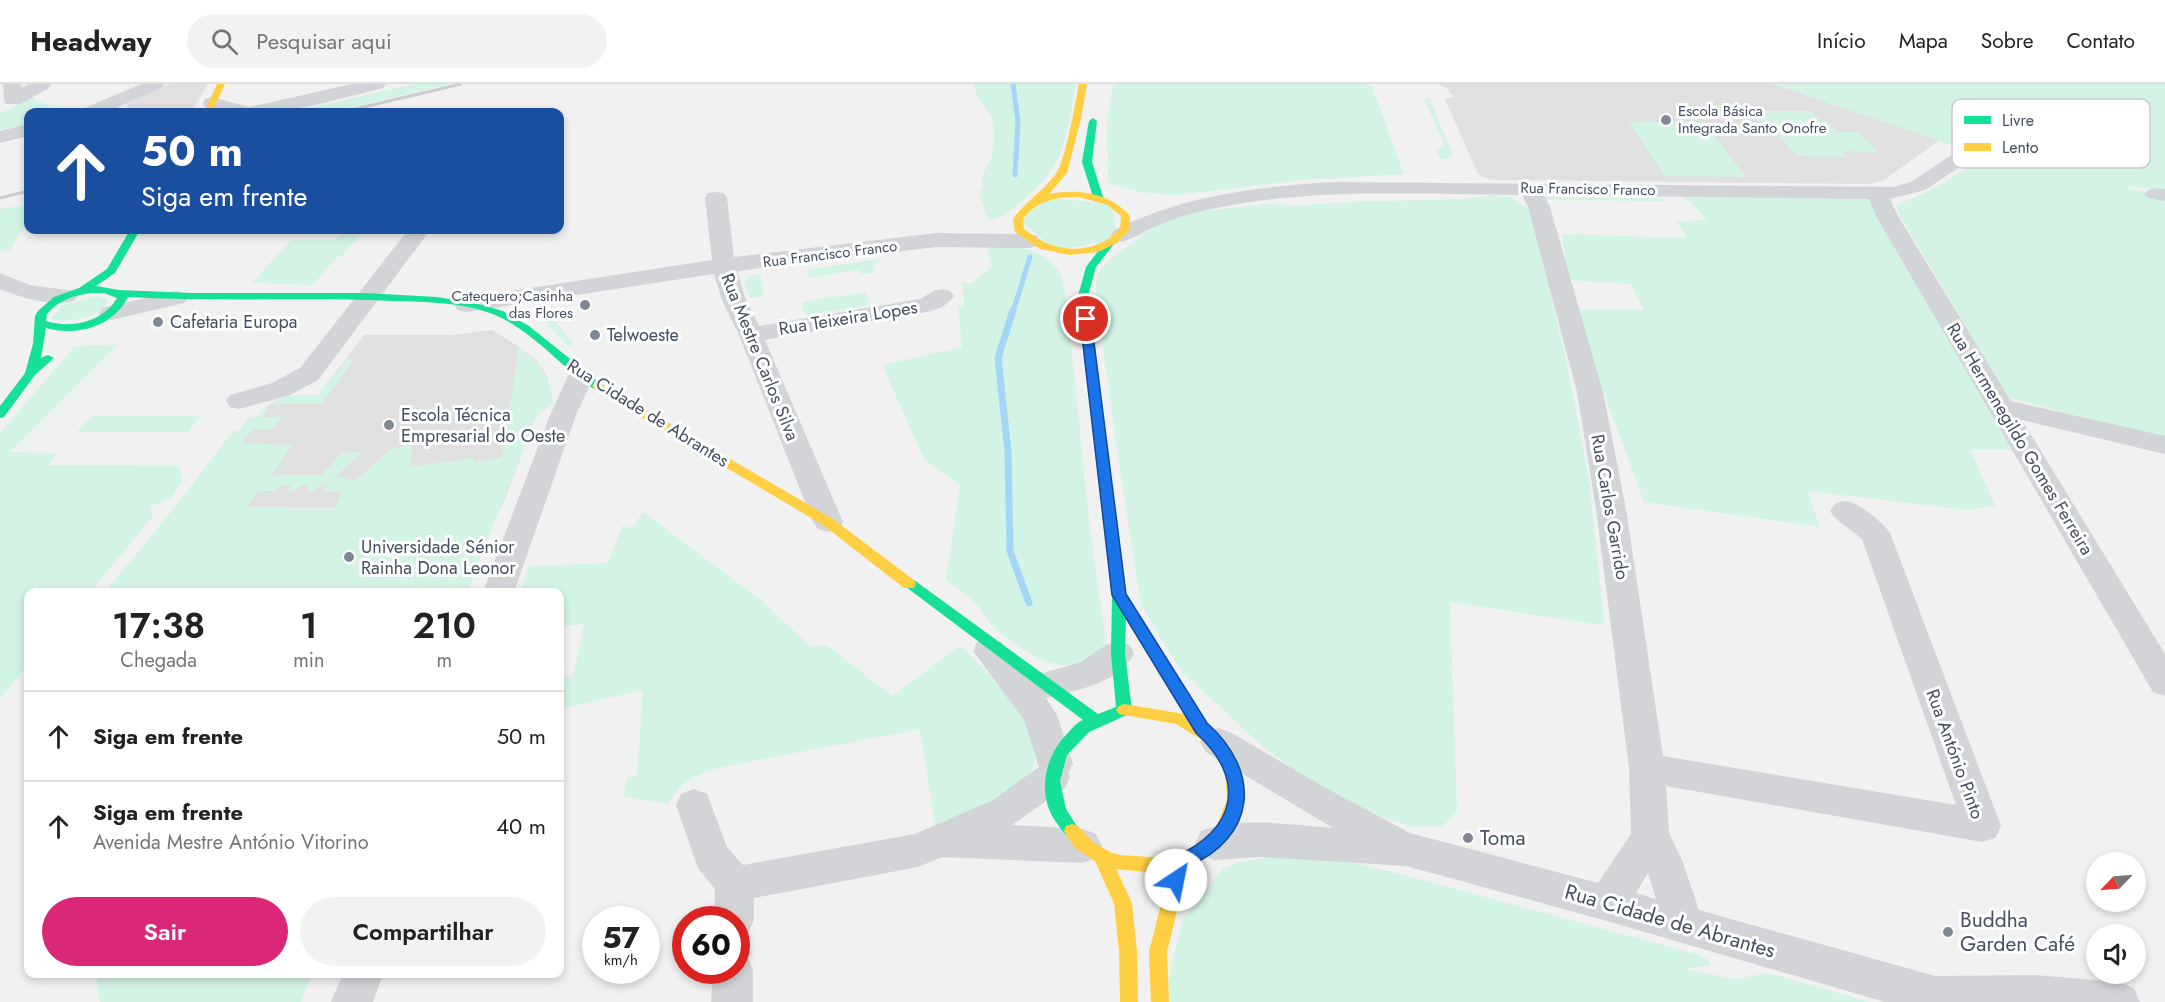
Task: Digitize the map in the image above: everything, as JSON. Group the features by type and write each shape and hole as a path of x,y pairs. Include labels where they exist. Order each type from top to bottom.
{"main road":[{"path":"210,108 221,84"},
{"path":"1038,201 1062,173 1083,84"},
{"path":"1095,106 1087,162 1106,201 1127,219 1128,224 1091,267 1083,296 1119,595 1118,654 1124,710"},
{"path":"1061,264 1019,230 1018,219 1024,209 1038,201 1073,194 1106,201"},
{"path":"31,373 41,320 48,306 74,294 111,271 133,234"},
{"path":"1038,244 1078,251 1115,240"},
{"path":"0,414 31,373 110,305 111,271"},
{"path":"1074,281 1083,296"},
{"path":"74,294 103,288 110,305"},
{"name":"Rua Cidade de Abrantes","path":"176,298 368,296 448,301 498,313 526,328 581,376 828,522 976,635 1094,720"},
{"path":"41,320 47,327 63,329 110,305"},
{"path":"1119,595 1210,735 1228,758 1235,775 1237,793 1234,811 1226,828 1214,843 1198,855 1180,862 1154,867 1127,866 1093,851 1068,831 1058,814 1052,796 1053,770 1070,738 1094,720 1124,710 1151,710 1177,715 1210,735"},
{"path":"1093,851 1123,903 1128,951 1129,1002"},
{"path":"1161,1002 1158,952 1180,862"}],"street":[{"path":"8,97 43,84"},
{"path":"101,108 156,84"},
{"path":"270,108 377,84"},
{"path":"0,136 24,131"},
{"name":"Rua Francisco Franco","path":"1200,205 1297,190 1357,187 1896,193 1918,186 1952,163"},
{"name":"Rua Carlos Garrido","path":"1530,189 1539,207 1590,392 1611,509 1647,768 1650,834 1663,860 1684,926"},
{"name":"Rua Hermenegildo Gomes Ferreira","path":"1877,194 1887,216 2165,683"},
{"path":"716,198 724,267"},
{"path":"1106,201 1200,205"},
{"path":"1115,240 1163,215 1200,205"},
{"path":"936,240 1018,219"},
{"path":"239,400 281,389 309,374 416,234"},
{"path":"936,240 1038,244"},
{"name":"Rua Francisco Franco","path":"724,267 936,240"},
{"name":"Rua Mestre Carlos Silva","path":"466,305 670,272 724,267 734,300 751,334 828,522"},
{"path":"0,280 24,291 74,294"},
{"path":"24,291 41,320"},
{"name":"Rua Teixeira Lopes","path":"751,334 927,306 942,296"},
{"path":"110,305 176,298"},
{"path":"499,588 563,416 581,376"},
{"path":"2001,407 2165,445"},
{"name":"Rua António Pinto","path":"1647,768 1982,826 1875,533 1845,511"},
{"path":"694,805 711,856 734,902 918,850 1006,811 1053,770 1040,715 976,635"},
{"path":"1046,685 1094,672 1118,654"},
{"path":"1210,735 1311,798 1406,849"},
{"path":"1607,903 1650,834"},
{"path":"1214,843 1260,840 1406,849"},
{"path":"934,842 1016,842 1093,851"},
{"name":"Rua Cidade de Abrantes","path":"1406,849 1607,903 1944,999 2035,995 2119,1002"},
{"path":"352,1002 361,978"},
{"path":"732,1002 733,984"}],"shaded area":[{"path":"169,84 208,84 193,108 128,108 127,104"},
{"name":"Escola Básica Integrada Santo Onofre","path":"1438,84 1773,84 1940,140 1884,180 1868,184 1491,180 1478,174 1445,99 1453,95 1449,93 1449,89"},
{"name":"Escola Técnica Empresarial do Oeste","path":"492,330 536,360 547,377 553,403 536,416 501,509 184,507 233,431 240,430 248,419 257,417 270,404 286,396 318,395 364,335 451,335"}],"green space":[{"path":"415,84 451,84 349,108 309,108"},
{"path":"973,84 1076,84 1062,150 1047,176 1020,203 1001,216 988,220 979,194 983,186 982,176 991,159 994,143 993,118 979,99"},
{"path":"1113,84 1371,84 1404,174 1302,180 1177,195 1140,192 1108,183 1107,119"},
{"path":"1773,84 2165,84 2165,189 2123,186 2165,199 2165,438 2009,398 1900,216 1896,205 1921,195 1965,168 2150,168 2150,99 1952,99 1952,145"},
{"path":"31,97 52,108 24,108 24,125 0,130 0,114"},
{"path":"1424,99 1430,99 1453,155 1447,159 1442,159 1435,150 1445,146"},
{"path":"1749,111 1811,111 1820,121 1827,121 1836,132 1859,132 1878,152 1842,151 1846,157 1796,156 1776,132 1767,132"},
{"path":"1629,122 1704,122 1746,177 1665,176"},
{"path":"1677,190 1877,194 2026,450 1970,449 1995,506 1967,510 1808,491 1820,527 1644,502 1597,374 1579,310 1644,310 1631,284 1569,280 1562,234 1687,238 1677,221 1708,220"},
{"path":"1495,195 1511,197 1524,207 1532,208 1531,213 1567,364 1589,480 1604,623 1594,624 1450,602 1457,811 1443,826 1415,827 1372,814 1312,783 1261,745 1181,671 1141,605 1096,294 1097,274 1111,258 1154,227 1172,217 1193,212 1276,203 1291,206 1463,199"},
{"path":"1544,197 1663,198 1665,201 1545,200"},
{"path":"1047,198 1114,204 1116,240 1056,250 1018,219"},
{"path":"24,206 24,229 9,251 0,252 0,209"},
{"path":"340,234 361,234 313,285 252,283 291,240 335,240"},
{"path":"986,244 1027,249 1045,258 1059,272 1066,295 1089,520 1106,644 1093,657 1079,664 1050,663 1035,657 992,625 972,600 946,580 960,485 925,461 882,365 962,347 958,306 964,306 962,283 972,283 992,266"},
{"path":"881,260 873,264 875,273 861,274 859,270 809,278 807,270"},
{"path":"760,273 764,296 750,298 744,281"},
{"path":"866,292 869,305 805,315 802,302"},
{"path":"96,296 106,299 107,303 90,316 70,320 55,320 52,317 62,305"},
{"path":"552,307 557,323 573,344 568,346 548,325 545,309"},
{"path":"117,345 10,452 58,453 47,465 179,466 183,480 171,498 149,507 153,516 93,588 24,588 24,670 0,699 0,433 75,346"},
{"path":"519,347 542,371 550,386 553,403 536,416 469,588 108,588 233,431 240,430 248,419 261,413 268,405 277,400 294,396 318,395 347,359 354,359 322,404 270,404 263,417 282,417 273,429 252,429 241,443 292,445 272,475 322,475 341,453 363,451 336,476 355,481 392,448 413,445 410,467 473,458 474,462 502,458","holes":["282,485 291,485 288,491 295,491 300,485 309,486 306,492 314,491 320,485 327,485 324,492 342,492 334,509 245,508 259,491 275,491"]},
{"path":"92,416 201,416 188,432 77,432"},
{"path":"643,512 762,601 811,647 827,645 892,696 960,646 1006,694 1026,724 1036,750 1034,762 1027,777 1021,784 980,810 936,830 920,729 722,767 684,783 669,804 624,796 627,779 637,776 643,690 564,708 564,679 573,677 584,624 564,626 564,588 521,588 529,566 608,563 622,526 632,528"},
{"path":"1281,856 1333,858 1404,875 1699,955 1709,960 1710,965 1683,969 1735,979 1768,973 1869,1002 1163,1002 1183,918 1223,869 1238,862"},
{"path":"97,978 310,978 301,1002 100,1002"}],"waterway":[{"path":"1013,84 1018,121 1015,175"},
{"path":"1013,312 1030,257"},
{"path":"1013,310 998,358 1008,451 1010,551 1029,603"}],"railway":[{"path":"359,108 461,84"},
{"path":"0,198 24,192"}],"traffic: fast":[{"path":"1093,121 1087,162 1098,197"},
{"path":"82,291 111,271 133,234"},
{"path":"1109,244 1091,267 1083,296 1119,595 1118,654 1124,710"},
{"path":"31,373 38,350 41,316 48,306 68,294 92,289 115,292 123,297 109,315 88,325 63,328 41,323"},
{"path":"121,293 191,296 365,296 437,300 475,306 499,313 526,328 598,386"},
{"path":"0,414 31,373 48,358"},
{"path":"909,584 1094,720"},
{"path":"1119,595 1202,728"},
{"path":"1072,831 1058,811 1052,781 1060,752 1083,727 1124,710"}],"traffic: slow":[{"path":"210,108 221,84"},
{"path":"1038,201 1062,173 1077,119 1083,84"},
{"path":"1079,194 1111,203 1125,216 1125,229 1114,241 1094,250 1070,252 1044,246 1019,230 1018,219 1037,201 1053,196 1079,194"},
{"path":"598,386 828,522 909,584"},
{"path":"1072,831 1093,852 1107,858 1121,863 1165,866 1199,853 1223,830 1235,800 1233,768 1214,739 1179,719 1124,710"},
{"path":"1102,857 1123,903 1128,951 1129,1002"},
{"path":"1160,1002 1158,952 1180,863"}],"place":[{"name":"Escola Básica Integrada Santo Onofre","path":"1666,120"},
{"name":"Catequero;Casinha das Flores","path":"585,305"},
{"name":"Cafetaria Europa","path":"158,322"},
{"name":"Telwoeste","path":"595,335"},
{"name":"Escola Técnica Empresarial do Oeste","path":"389,425"},
{"name":"Universidade Sénior Rainha Dona Leonor","path":"349,557"},
{"name":"Toma","path":"1468,838"},
{"name":"Buddha Garden Café","path":"1948,932"}],"route":[{"path":"1086,319 1119,595 1202,728 1218,742 1235,775 1237,793 1234,811 1226,828 1214,843 1198,855 1180,862 1176,880"}]}
